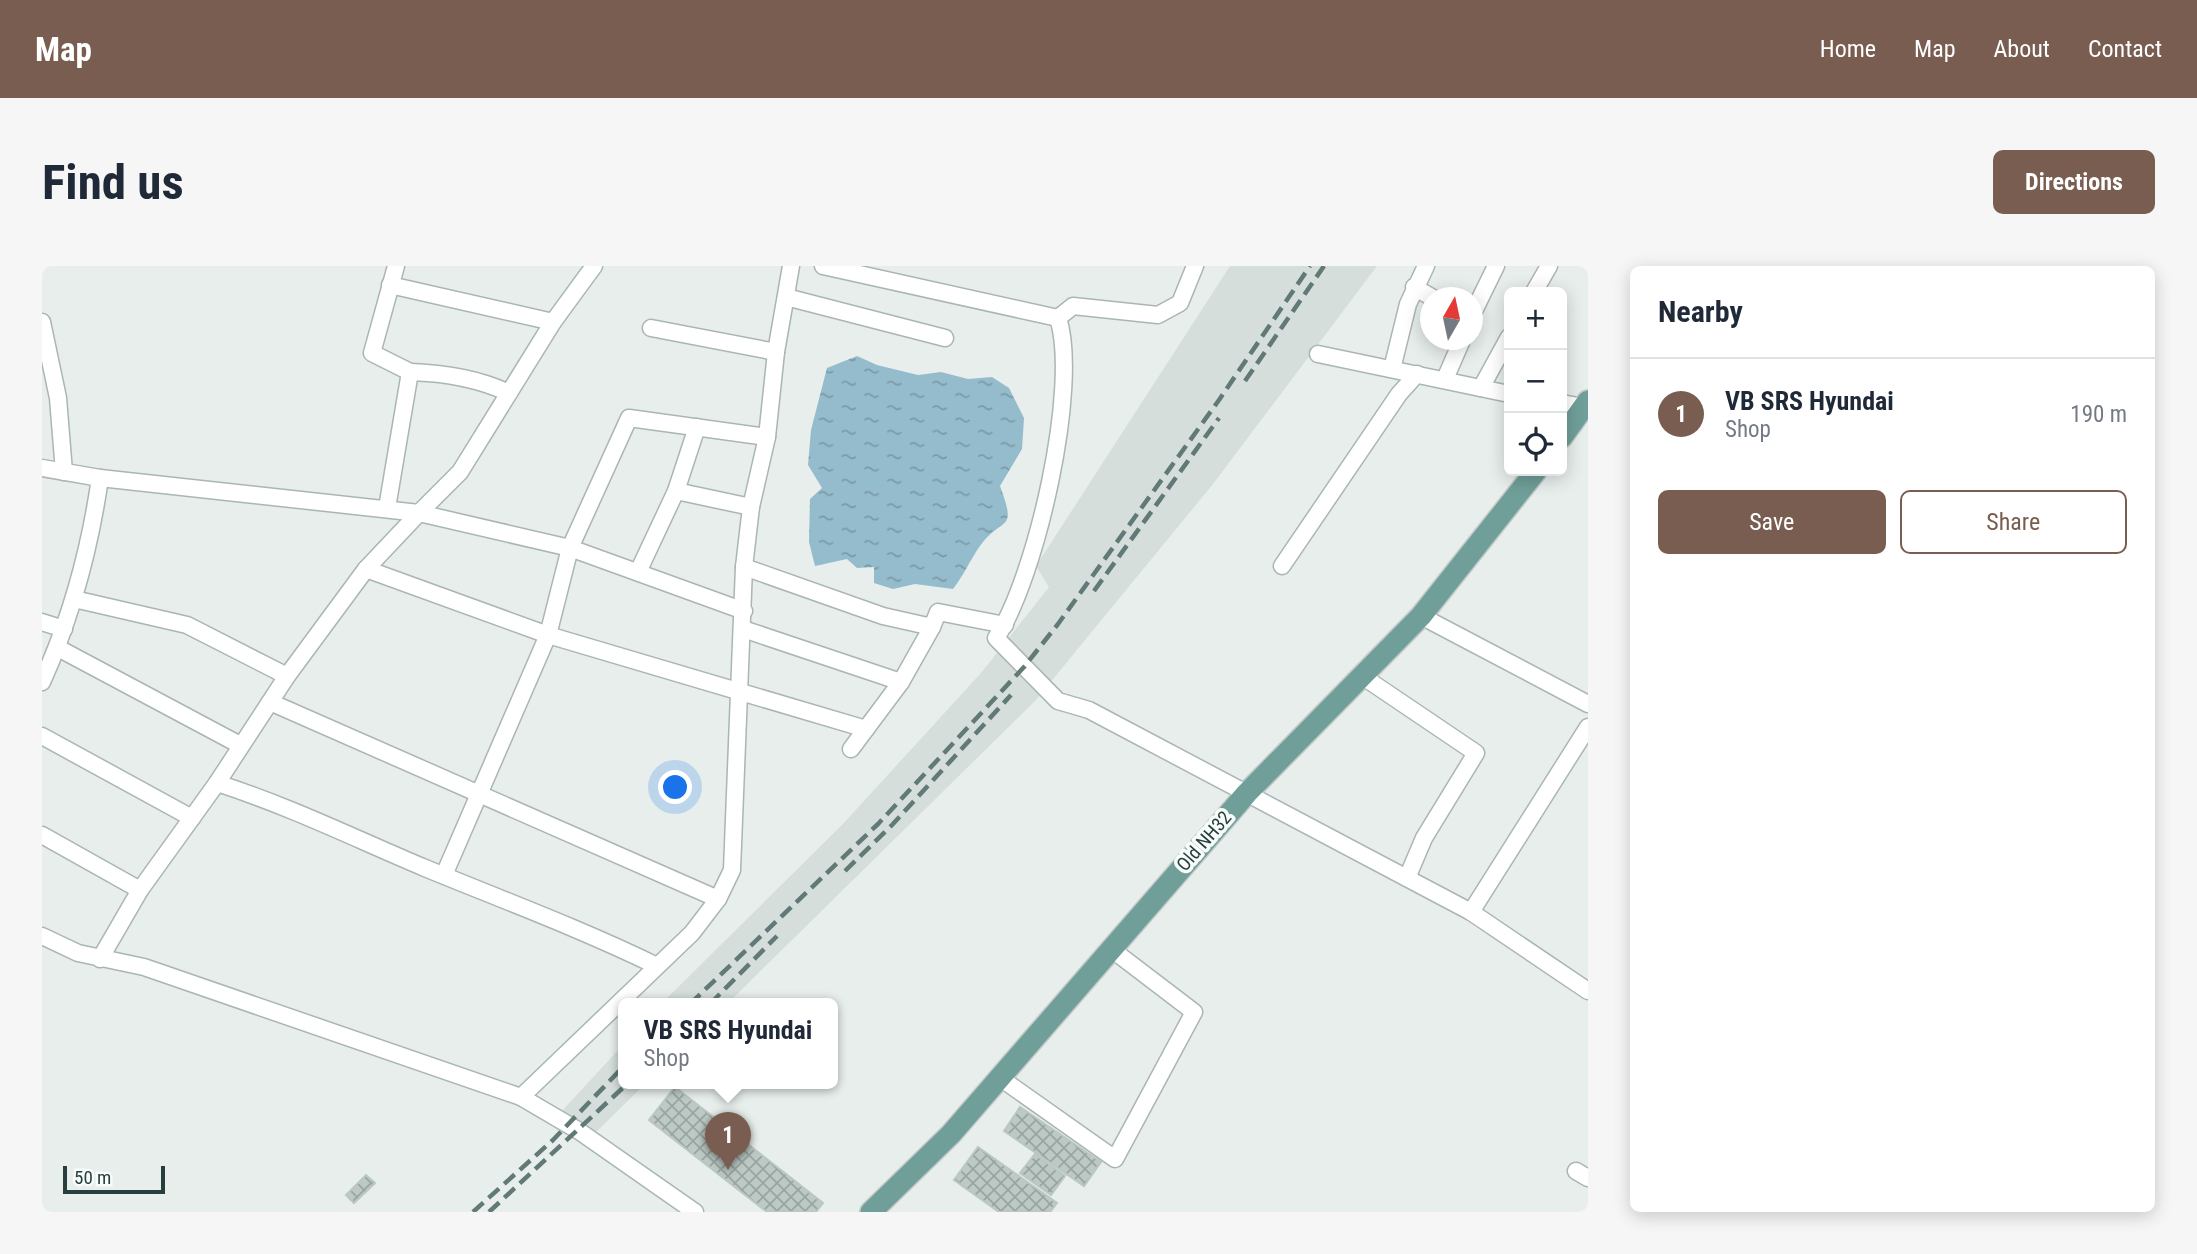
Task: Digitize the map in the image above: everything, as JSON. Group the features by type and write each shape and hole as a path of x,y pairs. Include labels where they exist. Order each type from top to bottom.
{"main road":[{"path":"1567,431 1586,404"},
{"name":"Old NH32","path":"871,1212 951,1134 1247,793 1421,616 1532,476"}],"street":[{"path":"396,266 372,353 410,373 469,379 509,393"},
{"path":"100,959 141,890 217,783 287,676 366,569 460,472 553,322 594,266"},
{"path":"624,998 692,933 718,899 732,870 744,567 751,507 767,437 776,352 791,266"},
{"path":"823,266 1058,318"},
{"path":"1058,318 1073,306 1158,316 1180,303 1195,266"},
{"path":"1392,369 1414,287 1426,266"},
{"path":"1483,293 1496,266"},
{"path":"1537,287 1549,266"},
{"path":"390,285 553,322"},
{"path":"1414,287 1420,290"},
{"path":"786,297 945,338"},
{"path":"1058,318 1065,338 1065,363 1056,440 1036,541 1005,625 996,638 1058,701 1089,710 1471,912 1588,990"},
{"path":"42,322 58,398 64,472"},
{"path":"651,328 776,352"},
{"path":"1481,388 1504,346"},
{"path":"1445,379 1458,350"},
{"path":"1318,354 1504,393"},
{"path":"387,508 410,373"},
{"path":"1282,566 1399,394 1417,374"},
{"path":"1567,403 1586,404"},
{"path":"444,875 548,635 570,548 629,418 767,437"},
{"path":"638,572 676,491 697,427"},
{"path":"42,468 100,478 419,513 570,548 744,611"},
{"path":"42,682 58,648 74,599 94,522 100,478"},
{"path":"676,491 751,507"},
{"path":"744,567 883,616 932,627"},
{"path":"366,569 548,635 866,729"},
{"path":"74,599 187,625 287,676"},
{"path":"851,749 901,682 932,627 937,612 1005,625"},
{"path":"1421,616 1588,704"},
{"path":"42,622 64,629"},
{"path":"743,629 901,682"},
{"path":"58,648 240,745"},
{"path":"1362,676 1476,753 1424,838 1407,878"},
{"path":"270,702 718,899"},
{"path":"1471,912 1588,727"},
{"path":"42,736 192,818"},
{"path":"217,783 308,816 349,837 594,935 657,966"},
{"path":"42,835 141,890"},
{"path":"42,936 78,953 144,967 521,1097 579,1130 695,1212"},
{"path":"999,1077 1115,1159 1194,1012 1110,948"},
{"path":"521,1097 618,1004"}],"shaded area":[{"path":"1230,266 1377,266 1213,484 1035,701 733,998 667,998 842,825 981,673 1049,587 1036,566"},
{"path":"618,1050 618,1089 640,1089 595,1133 562,1111"}],"water":[{"path":"857,356 877,365 918,375 941,372 968,379 992,377 1009,388 1024,418 1022,449 1000,486 1008,511 1007,518 980,546 953,589 915,584 893,589 874,583 874,567 857,568 847,559 815,566 809,542 810,499 822,488 808,465 811,430 827,368"}],"building":[{"path":"673,1089 678,1089 823,1203 816,1212 767,1212 649,1120"},
{"path":"1020,1107 1101,1162 1084,1186 1004,1131"},
{"path":"978,1147 1057,1203 1050,1212 999,1212 954,1180"},
{"path":"1035,1154 1065,1176 1051,1195 1020,1173"},
{"path":"366,1175 375,1183 354,1203 346,1195"}],"railway":[{"path":"696,998 878,824 1024,667 1219,400 1310,266"},
{"path":"1245,381 1324,266"},
{"path":"1094,591 1219,418"},
{"path":"845,871 892,825 1011,695"},
{"path":"716,998 777,936"},
{"path":"473,1212 553,1140 618,1072"},
{"path":"489,1212 622,1089"}],"place":[{"name":"VB SRS Hyundai","path":"728,1170"}]}
